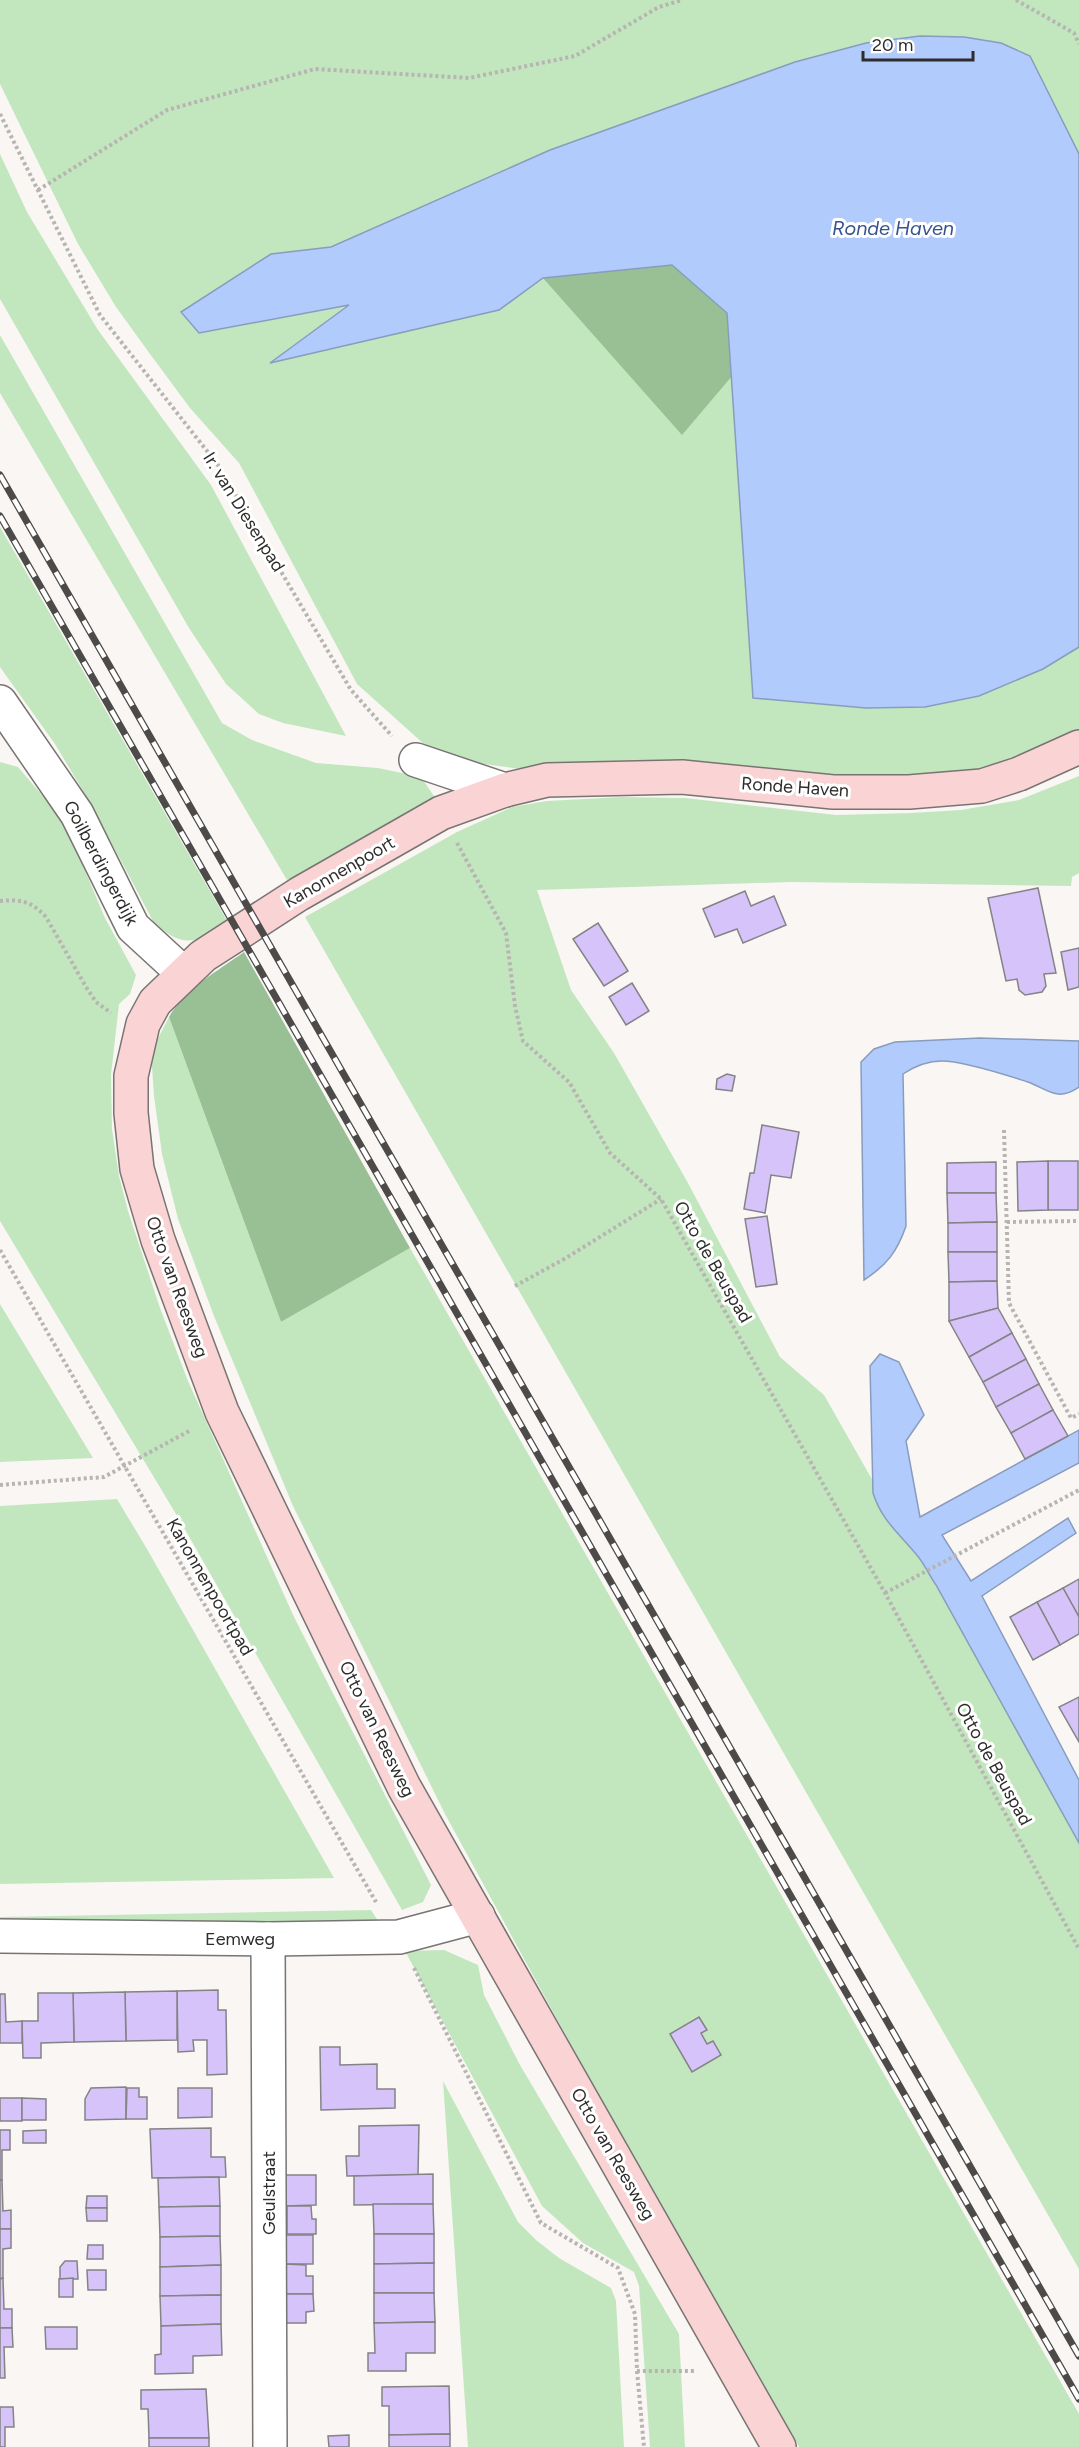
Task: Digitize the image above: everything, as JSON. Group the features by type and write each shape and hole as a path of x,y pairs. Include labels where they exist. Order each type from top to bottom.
{"street":[{"name":"Goilberdingerdijk","path":"0,702 15,743 77,814 133,927 183,973"},
{"name":"Ronde Haven","path":"505,790 547,780 682,777 833,792 909,792 982,786 1019,774 1079,747"},
{"path":"416,760 505,790"},
{"name":"Kanonnenpoort","path":"183,973 203,956 319,882 441,813 505,790"},
{"name":"Otto van Reesweg","path":"183,973 155,1002 143,1024 131,1076 131,1113 137,1169 158,1240 222,1412 404,1787 779,2447"},
{"name":"Eemweg","path":"0,1936 268,1939 399,1937 477,1916"},
{"name":"Geulstraat","path":"268,1939 270,2447"}],"path":[{"path":"38,190 167,110 315,69 469,78 575,56 659,7 682,0"},
{"path":"1016,0 1074,33 1079,44"},
{"name":"Ir. van Diesenpad","path":"0,114 100,315 218,465 351,690 416,760"},
{"name":"Otto de Beuspad","path":"452,834 506,933 515,1006 523,1041 569,1082 610,1153 661,1199 885,1593 1079,1949"},
{"path":"0,901 17,899 35,905 46,916 96,1002 116,1017 143,1024"},
{"path":"1004,1130 1009,1303 1071,1418 1079,1414"},
{"path":"515,1286 566,1258 661,1199"},
{"path":"1007,1222 1079,1221"},
{"name":"Kanonnenpoortpad","path":"0,1250 371,1893 399,1937 542,2223 618,2268 635,2314 637,2371 644,2447"},
{"path":"0,1485 104,1477 222,1412"},
{"path":"885,1593 1079,1490"},
{"path":"637,2371 737,2372"}],"green space":[{"path":"0,0 1079,0 1079,154 1030,56 866,43 795,62 550,150 331,247 271,254 199,333 350,304 272,362 499,310 543,278 727,313 728,324 925,707 980,696 1043,669 1079,647 1079,742 961,782 583,768 520,769 470,762 434,753 357,684 239,463 190,408 150,354 116,307 78,244 0,84"},
{"path":"0,154 27,212 98,330 211,485 346,736 283,723 259,714 226,684 189,628 0,299"},
{"path":"672,265 727,313 732,376 682,435 543,278"},
{"path":"0,335 222,723 252,740 316,763 378,768 421,777 434,796 429,810 287,880 0,393"},
{"path":"0,527 229,924 199,939 183,940 165,932 154,923 92,806 55,744 0,667"},
{"path":"0,762 18,767 64,821 105,918 136,975 130,994 119,1004 111,1075 112,1129 119,1176 128,1211 160,1308 188,1381 294,1617 431,1885 423,1902 402,1910 179,1519 0,1221"},
{"path":"1079,776 1079,873 1072,877 1071,886 791,882 537,890 571,990 614,1053 688,1183 780,1357 824,1395 894,1518 976,1647 1079,1830 1079,2269 305,917 457,832 512,807 547,801 621,797 685,798 836,815 911,813 961,810 1019,800"},
{"path":"244,952 410,1248 281,1322 169,1017 193,989"},
{"path":"169,1017 281,1322 410,1248 1079,2414 1079,2447 799,2447 617,2129 445,1814 293,1506 214,1316 178,1219 162,1154 151,1052"},
{"path":"0,1304 93,1458 0,1462"},
{"path":"117,1499 334,1878 0,1884 0,1506"},
{"path":"371,1910 380,1924 0,1927 0,1917"},
{"path":"444,1950 478,1965 484,1995 520,2065 679,2334 685,2447 650,2447 639,2286 634,2272 583,2243 542,2206 405,1951"},
{"path":"443,2081 518,2222 559,2258 611,2288 616,2301 624,2447 468,2447"}],"water":[{"name":"Ronde Haven","path":"920,36 964,37 1001,43 1030,56 1079,154 1079,647 1043,669 979,696 925,707 866,708 753,698 727,313 672,265 543,278 499,310 270,363 349,305 199,333 181,312 271,254 331,247 550,150 795,62 866,43"},
{"path":"980,1038 1079,1041 1079,1087 1065,1094 1053,1093 1028,1082 951,1062 927,1063 903,1074 906,1226 890,1257 864,1280 861,1062 874,1049 895,1042"},
{"path":"880,1354 899,1362 924,1415 906,1441 920,1517 1079,1430 1079,1463 942,1535 971,1581 1068,1518 1076,1533 982,1596 1079,1780 1079,1843 936,1585 919,1558 891,1526 877,1503 873,1493 870,1366"}],"building":[{"path":"1038,888 1056,973 1044,974 1046,986 1042,992 1025,995 1019,990 1017,979 1006,981 988,898"},
{"path":"745,891 751,906 774,896 786,925 743,943 737,929 715,937 703,909"},
{"path":"598,923 628,971 604,986 573,939"},
{"path":"1079,948 1079,987 1068,990 1061,952"},
{"path":"632,983 649,1011 626,1025 609,997"},
{"path":"727,1074 735,1076 732,1091 716,1089 717,1079"},
{"path":"762,1125 799,1132 791,1178 771,1175 765,1213 744,1209 750,1173 754,1173"},
{"path":"1048,1161 1078,1161 1078,1210 1048,1210"},
{"path":"1048,1161 1048,1210 1018,1211 1017,1162"},
{"path":"996,1162 996,1193 947,1193 947,1163"},
{"path":"947,1193 996,1193 997,1222 948,1223"},
{"path":"767,1216 777,1284 756,1287 745,1219"},
{"path":"997,1222 997,1252 948,1252 948,1223"},
{"path":"948,1252 997,1252 997,1281 949,1282"},
{"path":"997,1281 998,1308 949,1321 949,1282"},
{"path":"998,1308 1012,1333 969,1357 949,1321"},
{"path":"1012,1333 1026,1359 983,1382 969,1357"},
{"path":"1026,1359 1039,1384 996,1407 983,1382"},
{"path":"1039,1384 1053,1410 1011,1433 996,1407"},
{"path":"1053,1410 1068,1436 1025,1459 1011,1433"},
{"path":"1079,1579 1079,1617 1063,1588"},
{"path":"1063,1588 1079,1617 1079,1634 1060,1645 1037,1602"},
{"path":"1037,1602 1060,1645 1033,1660 1010,1617"},
{"path":"1079,1697 1079,1742 1059,1707"},
{"path":"218,1990 218,2010 226,2010 227,2074 207,2075 207,2040 193,2040 194,2051 178,2052 177,1991"},
{"path":"177,1991 177,2040 126,2041 125,1992"},
{"path":"125,1992 126,2041 74,2042 73,1993"},
{"path":"38,1993 73,1993 74,2042 41,2043 41,2058 23,2058 22,2021 38,2021"},
{"path":"0,1994 5,1994 6,2022 22,2021 22,2043 0,2043"},
{"path":"699,2017 707,2030 701,2033 707,2044 713,2041 721,2055 692,2072 670,2034"},
{"path":"320,2047 340,2047 340,2065 377,2064 377,2089 395,2089 395,2108 321,2110"},
{"path":"126,2087 126,2119 85,2120 85,2099 91,2088"},
{"path":"127,2088 139,2088 139,2097 147,2097 147,2119 126,2119"},
{"path":"178,2088 212,2088 212,2117 178,2118"},
{"path":"0,2098 22,2098 22,2121 0,2121"},
{"path":"22,2098 46,2099 46,2120 22,2120"},
{"path":"419,2125 418,2175 347,2176 346,2156 359,2156 359,2126"},
{"path":"211,2128 211,2157 225,2157 226,2177 152,2178 150,2129"},
{"path":"0,2130 10,2130 10,2150 2,2150 2,2180 0,2180"},
{"path":"46,2130 46,2143 23,2143 23,2131"},
{"path":"433,2174 433,2204 354,2205 354,2176"},
{"path":"285,2175 316,2175 316,2205 285,2206"},
{"path":"219,2177 220,2206 159,2207 158,2178"},
{"path":"0,2180 2,2180 3,2211 11,2210 11,2229 0,2229"},
{"path":"87,2196 107,2196 107,2208 86,2208"},
{"path":"373,2204 433,2204 434,2234 374,2234"},
{"path":"220,2206 220,2236 160,2237 159,2207"},
{"path":"287,2206 311,2206 312,2219 316,2219 316,2234 287,2234"},
{"path":"86,2208 107,2208 107,2221 87,2221"},
{"path":"0,2229 11,2229 11,2248 3,2249 3,2278 0,2279"},
{"path":"374,2234 434,2234 434,2263 374,2264"},
{"path":"285,2235 313,2235 313,2264 285,2264"},
{"path":"220,2236 221,2265 160,2267 160,2237"},
{"path":"88,2245 103,2245 103,2259 87,2259"},
{"path":"65,2261 77,2261 78,2279 60,2279 60,2267"},
{"path":"434,2263 434,2293 374,2293 374,2264"},
{"path":"285,2264 306,2265 306,2276 313,2276 313,2294 286,2294"},
{"path":"221,2265 221,2295 160,2296 160,2267"},
{"path":"87,2270 106,2270 106,2290 88,2290"},
{"path":"3,2278 4,2309 12,2309 12,2328 0,2328 0,2279"},
{"path":"73,2278 73,2297 59,2297 59,2279"},
{"path":"374,2293 434,2293 435,2322 374,2323"},
{"path":"286,2294 313,2294 314,2311 306,2312 306,2323 286,2323"},
{"path":"221,2295 221,2324 161,2326 160,2296"},
{"path":"435,2322 435,2353 406,2353 406,2371 368,2371 368,2353 375,2353 374,2323"},
{"path":"221,2324 222,2355 193,2356 193,2373 155,2374 155,2355 161,2354 161,2326"},
{"path":"45,2327 77,2327 77,2349 46,2349"},
{"path":"0,2328 12,2328 13,2347 4,2347 5,2378 0,2378"},
{"path":"449,2386 450,2434 389,2435 389,2406 382,2406 382,2387"},
{"path":"206,2389 209,2438 149,2438 148,2409 141,2409 141,2390"},
{"path":"0,2407 13,2407 14,2427 5,2427 5,2447 0,2447"},
{"path":"450,2434 450,2447 389,2447 389,2435"},
{"path":"349,2435 349,2447 329,2447 328,2436"},
{"path":"149,2438 209,2438 209,2447 149,2447"}],"railway":[{"path":"0,475 1079,2356"},
{"path":"0,516 1079,2399"}]}
